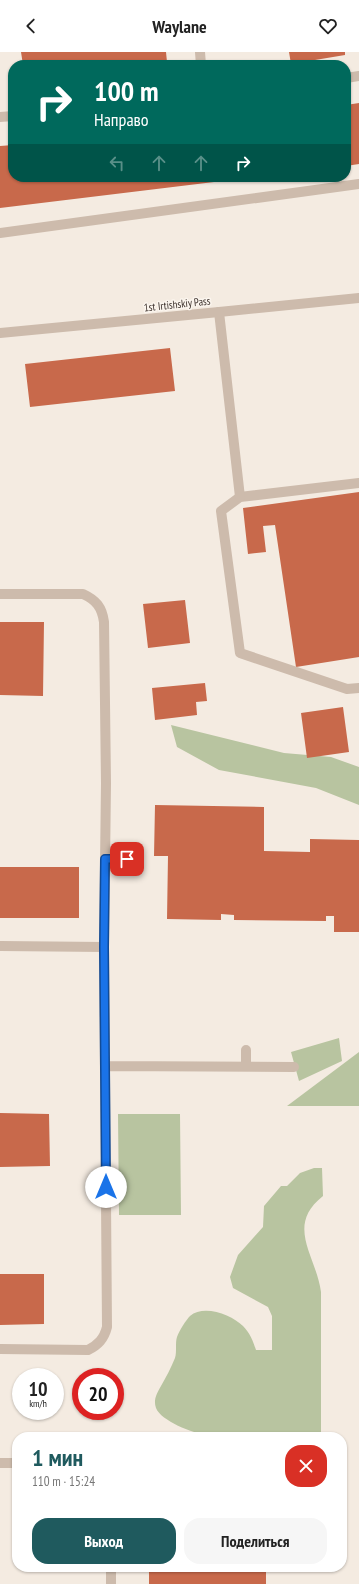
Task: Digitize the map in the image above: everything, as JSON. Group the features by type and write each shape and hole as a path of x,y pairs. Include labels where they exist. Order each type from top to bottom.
{"street":[{"path":"0,233 359,184"},
{"path":"219,312 359,298"},
{"name":"1st Irtishskiy Pass","path":"0,333 219,312 240,497"},
{"path":"359,483 240,497 220,511 240,653 347,689 359,688"},
{"path":"0,594 83,594 92,598 99,605 103,613 106,783 104,947 107,1327 105,1334 96,1346 88,1350 0,1349"},
{"path":"105,859 127,859"},
{"path":"0,946 104,947"},
{"path":"246,1050 246,1066"},
{"path":"105,1066 294,1067"},
{"path":"0,1463 12,1463"},
{"path":"111,1572 111,1584"}],"green space":[{"path":"171,725 284,753 331,757 359,767 359,805 316,788 219,770 177,747"},
{"path":"339,1038 342,1061 299,1081 291,1052"},
{"path":"359,1052 359,1106 287,1106"},
{"path":"118,1114 180,1114 181,1215 119,1215"},
{"path":"314,1168 322,1168 323,1196 312,1207 306,1218 304,1230 309,1253 318,1278 321,1292 321,1432 193,1432 178,1426 159,1413 155,1405 155,1399 175,1358 176,1339 190,1316 203,1311 218,1312 232,1318 243,1326 251,1337 256,1350 272,1350 272,1316 268,1307 233,1288 230,1277 238,1255 263,1227 264,1206 281,1186 287,1186 300,1173"}],"building":[{"path":"21,52 166,52 167,60 22,60"},
{"path":"289,52 345,52 345,55 315,60 290,60"},
{"path":"359,103 359,164 351,165 351,104"},
{"path":"8,145 8,182 214,182 0,208 0,146"},
{"path":"170,348 175,391 30,407 25,364"},
{"path":"359,492 359,657 296,667 275,525 263,526 266,552 248,554 243,508"},
{"path":"185,600 190,643 148,648 143,604"},
{"path":"0,622 44,622 43,696 0,695"},
{"path":"205,683 207,701 196,702 197,715 155,720 152,688"},
{"path":"343,707 349,752 307,758 301,713"},
{"path":"155,805 264,807 264,851 310,852 310,839 359,840 359,932 334,932 334,916 326,916 326,921 234,920 234,915 221,914 221,920 167,919 168,856 154,856"},
{"path":"0,867 79,867 79,918 0,918"},
{"path":"0,1113 49,1114 50,1166 0,1167"},
{"path":"0,1274 44,1274 44,1324 0,1325"},
{"path":"149,1572 266,1572 266,1584 149,1584"}],"route":[{"path":"106,1187 104,947 105,859 127,859"}]}
